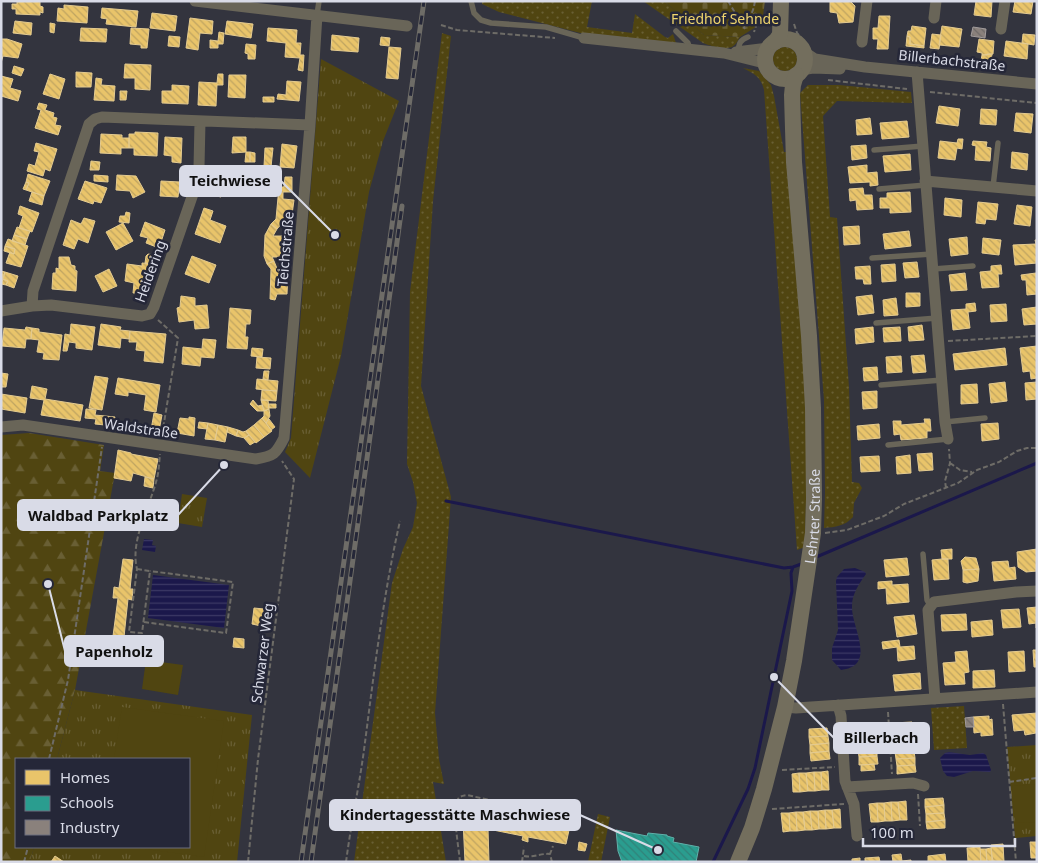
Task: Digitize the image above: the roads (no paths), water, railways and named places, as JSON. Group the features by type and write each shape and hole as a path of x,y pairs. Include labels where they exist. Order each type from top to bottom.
{"main road":[{"path":"781,1 780,35 766,54 771,71 784,79 799,73 805,58 802,46 791,35 789,1"},
{"path":"772,45 785,39 802,46"},
{"name":"Lehrter Straße","path":"771,71 783,93 794,162"},
{"name":"Lehrter Straße","path":"738,862 752,828 764,789 785,707 794,661 812,540 814,491 813,408 809,336 794,162 792,95 793,85 799,73"}],"street":[{"path":"196,1 407,26"},
{"path":"862,42 867,1"},
{"path":"934,18 936,1"},
{"path":"1001,29 1005,1"},
{"name":"Teichstraße","path":"276,453 284,438 310,125 317,15"},
{"path":"584,38 724,53 760,62 771,71"},
{"path":"724,53 772,45"},
{"name":"Billerbachstraße","path":"802,46 816,59 864,67 1037,84"},
{"name":"Billerbachstraße","path":"799,73 813,68 864,67"},
{"path":"917,72 945,422 948,439"},
{"path":"32,306 33,291 89,124 95,119 310,125"},
{"name":"Heidering","path":"1,311 51,305 142,316 150,314 193,194 198,167 200,122"},
{"path":"926,183 1037,191"},
{"name":"Waldstraße","path":"1,427 24,425 256,459 268,457 276,453"},
{"path":"935,699 928,610 930,605 934,602 998,594 1037,592"},
{"path":"785,707 838,706 1037,692"},
{"path":"838,706 841,716 845,781 854,804 856,836"},
{"path":"847,787 913,783 921,785"}],"lane":[{"path":"317,15 319,1"},
{"path":"471,1 474,13 481,20 491,23 546,27 584,38"},
{"path":"676,30 688,43 690,49"},
{"path":"738,52 741,40 748,37"},
{"path":"993,187 998,143"},
{"path":"874,150 923,146"},
{"path":"879,189 926,183"},
{"path":"872,258 932,254"},
{"path":"933,270 973,266"},
{"path":"876,323 937,318"},
{"path":"881,385 942,380"},
{"path":"945,422 985,418"},
{"path":"888,445 948,439"},
{"path":"923,554 927,600 930,605"}],"waterway":[{"path":"814,558 1037,463"},
{"path":"446,501 784,568 804,563"},
{"path":"713,862 748,789 755,768 792,591 791,573 793,567"}],"railway":[{"path":"301,862 424,1"},
{"path":"311,862 402,206"}],"place":[{"name":"Teichwiese","path":"335,235"},
{"name":"Waldbad Parkplatz","path":"224,465"},
{"name":"Papenholz","path":"48,584"},
{"name":"Billerbach","path":"774,677"},
{"name":"Kindertagesstätte Maschwiese","path":"658,850"}],"park label":[{"name":"Friedhof Sehnde","path":"725,18"}]}
